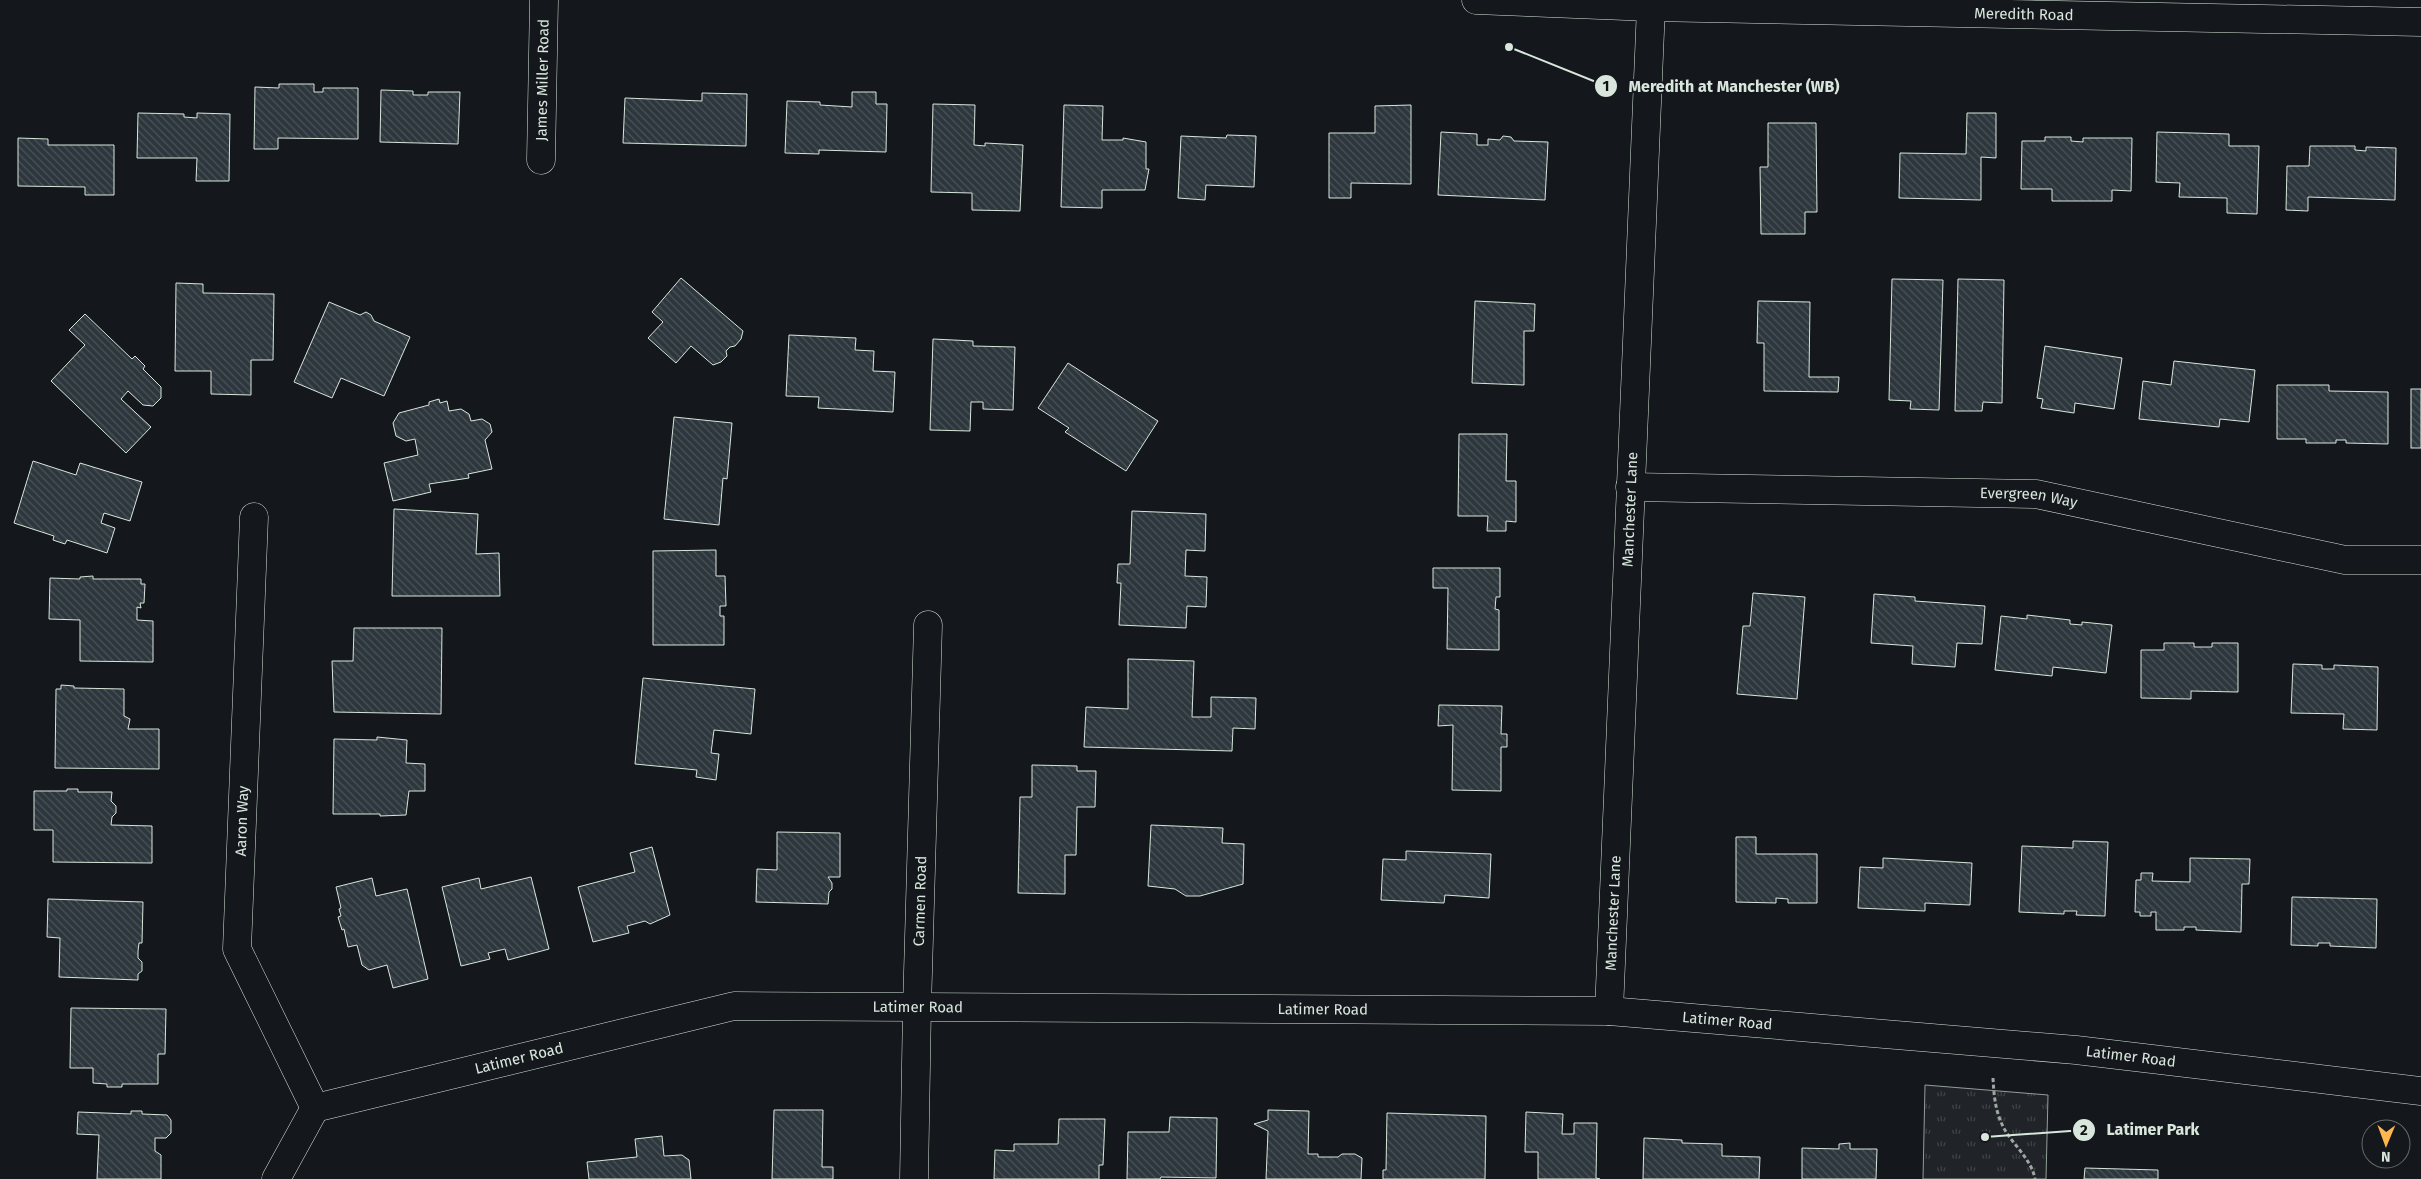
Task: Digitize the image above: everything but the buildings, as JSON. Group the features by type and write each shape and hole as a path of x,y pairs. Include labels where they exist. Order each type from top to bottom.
{"street":[{"name":"James Miller Road","path":"541,160 544,0"},
{"name":"Meredith Road","path":"1476,0 1651,7 2421,22"},
{"name":"Manchester Lane","path":"1609,1011 1651,7"},
{"name":"Evergreen Way","path":"1630,487 2036,494 2345,560 2421,560"},
{"name":"Aaron Way","path":"254,517 237,949 314,1108"},
{"name":"Carmen Road","path":"914,1179 928,625"},
{"name":"Latimer Road","path":"314,1108 734,1006 1609,1011 2076,1050 2421,1090"},
{"path":"276,1179 314,1108"}],"path":[{"path":"1992,1043 1994,1105 2007,1133 2033,1170 2035,1179"}],"green space":[{"path":"1925,1085 2048,1095 2046,1179 1923,1179"}],"place":[{"name":"Meredith at Manchester (WB)","path":"1509,47"},
{"name":"Latimer Park","path":"1985,1137"}]}
